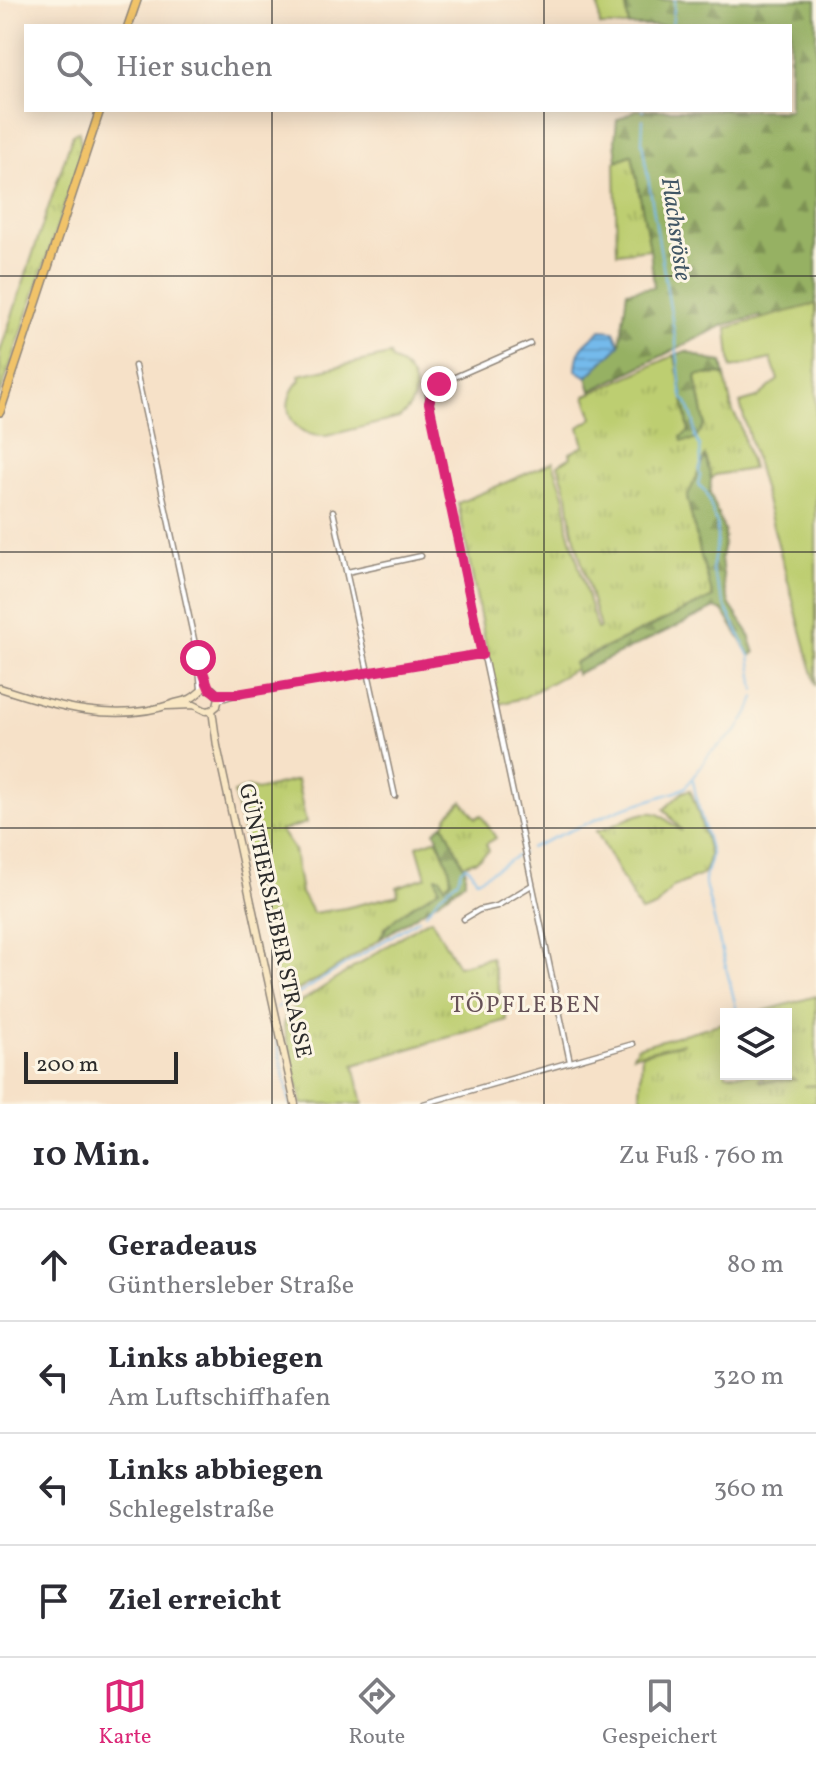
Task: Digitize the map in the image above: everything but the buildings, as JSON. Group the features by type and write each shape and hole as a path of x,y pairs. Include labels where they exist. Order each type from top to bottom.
{"main road":[{"path":"129,24 137,0"},
{"path":"0,412 99,112"},
{"path":"0,688 56,706 89,710 133,711 197,705 209,710 217,706 218,697 202,691 167,706"},
{"path":"197,705 202,691"},
{"name":"GÜNTHERSLEBER STRASSE","path":"209,710 295,1104"}],"street":[{"path":"429,403 439,384 530,344"},
{"path":"135,366 198,658 202,691"},
{"path":"426,385 570,1062"},
{"path":"333,511 395,796"},
{"path":"347,572 421,556"},
{"path":"218,697 482,655"},
{"path":"464,919 479,910 497,906 532,885"},
{"path":"423,1104 633,1044"}],"green space":[{"path":"598,0 625,0 629,24 600,24"},
{"path":"625,0 816,0 816,562 783,392 760,316 724,325 591,391 587,377 620,345 627,291 654,287 632,154 617,161 617,120 632,112 792,112 792,24 629,24"},
{"path":"79,131 82,153 0,396 0,352 73,134"},
{"path":"632,154 650,249 617,253 615,162"},
{"path":"816,304 816,686 740,403 757,398 778,380 771,359 731,368 727,328"},
{"path":"686,351 722,362 725,377 722,374 697,375 705,424 695,440 682,441 681,437 689,431 675,355"},
{"path":"390,355 408,372 415,387 412,403 399,418 326,436 304,432 296,426 288,409 293,390 300,380 299,375"},
{"path":"675,355 689,431 705,424 697,375 722,374 752,469 715,475 711,479 705,457 701,556 713,597 575,662 575,669 523,698 499,704 458,503 553,462 565,498 568,528 597,629 600,628 558,465 571,457 570,453 584,446 579,427 593,418 585,396"},
{"path":"705,456 711,479 710,493 725,533 721,559 725,589 730,605 748,632 755,653 751,656 723,611 715,608 576,674 574,663 713,597 687,498"},
{"path":"297,780 306,823 281,831 294,850 301,893 313,913 398,895 397,887 426,877 417,846 437,839 451,880 385,928 380,939 280,1000 234,793 248,787 257,790"},
{"path":"690,790 707,845 709,857 706,867 702,875 673,887 656,907 641,912 596,831 632,817 654,813 682,831 664,809 683,792"},
{"path":"462,801 476,818 481,815 496,838 486,844 489,851 463,865 444,824"},
{"path":"444,824 465,869 465,881 380,939 390,923 439,889 436,877 440,877 445,886 451,880 435,831"},
{"path":"431,919 458,966 491,957 507,1020 354,1065 363,1104 302,1104 284,1027 286,1014"},
{"path":"816,996 816,1085 804,1086 816,1086 816,1104 645,1104 640,1093 642,1054 684,1043 633,1055 637,1047 720,1024 720,1080 795,1080 792,1078 792,1008 774,1008"}],"water":[{"path":"601,330 614,331 620,345 587,377 576,370 578,356 586,343"}],"waterway":[{"name":"Flachsröste","path":"672,24 675,0"},
{"path":"643,119 642,142 681,390 700,446 698,484 706,492 717,525 712,570 726,608 750,656 755,690"},
{"path":"530,848 620,809 686,787 710,753 738,730 755,697"},
{"path":"693,780 711,853 705,884 736,1008"},
{"path":"426,913 440,895 458,880 461,869 466,866 477,880 522,853"},
{"path":"276,1008 419,919"},
{"path":"271,1011 290,1104"}],"district":[{"name":"TÖPFLEBEN","path":"526,1006"}],"route":[{"path":"198,658 209,688 217,694 237,694 482,655 429,403 439,384"}]}
